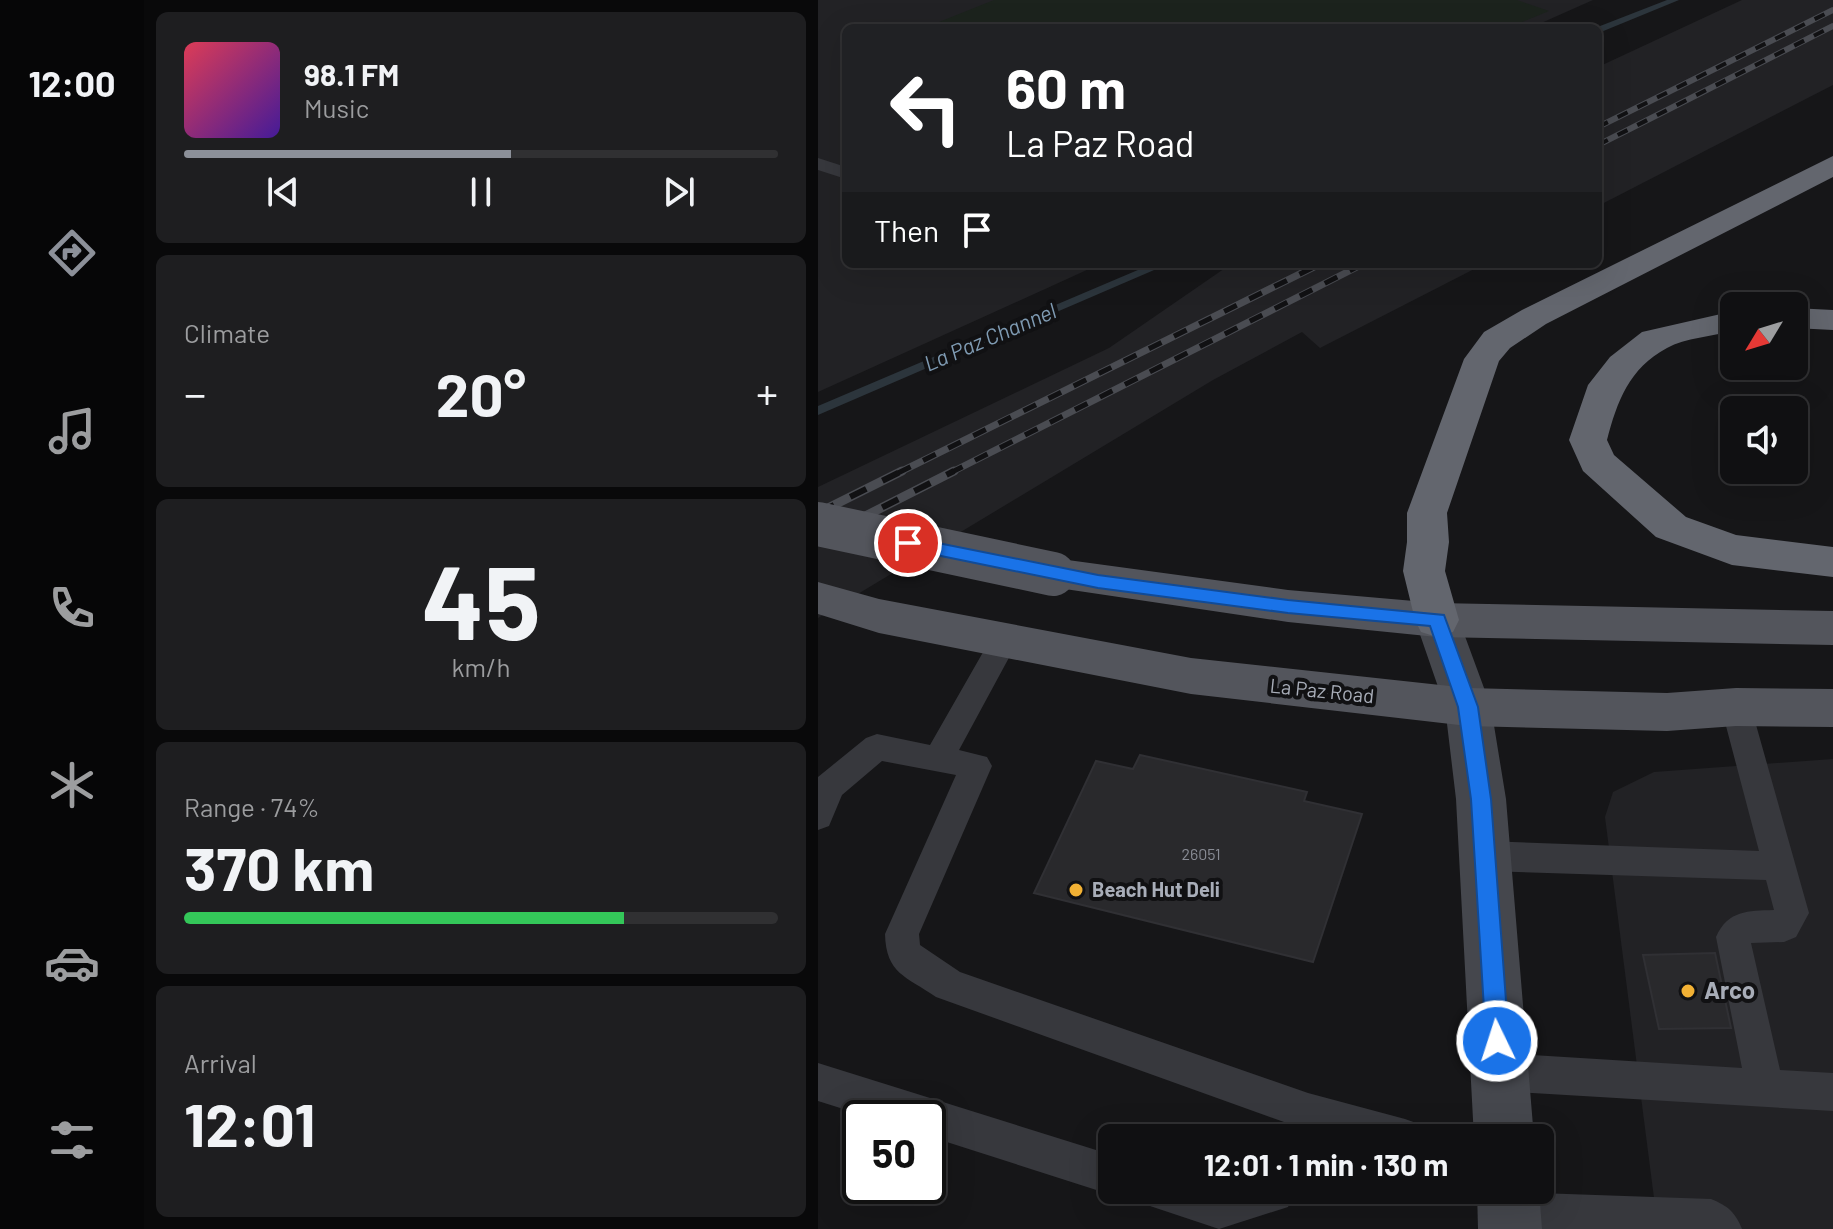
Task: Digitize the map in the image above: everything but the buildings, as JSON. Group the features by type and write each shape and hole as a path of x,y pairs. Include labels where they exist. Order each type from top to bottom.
{"highway":[{"path":"1437,620 1424,571 1428,542 1427,513 1482,359 1497,340 1534,317 1833,165"},
{"path":"1808,319 1833,320"},
{"path":"1720,324 1655,340 1623,365 1606,385 1588,440 1597,462 1671,527 1732,550 1833,562"}],"main road":[{"path":"818,524 1053,574 1288,606 1437,620 1833,628"},
{"name":"La Paz Road","path":"818,598 879,616 1191,676 1468,707 1667,712 1736,707 1833,708"},
{"path":"1437,620 1468,707 1481,799 1503,1124"}],"lane":[{"path":"818,164 842,172"},
{"path":"938,759 1004,641"},
{"path":"1736,707 1792,913 1784,926 1743,927 1733,937 1765,1088"},
{"path":"818,816 829,787 877,747 976,766 902,934 903,954 949,985 1300,1124"},
{"path":"1485,856 1778,866"},
{"path":"1500,1072 1833,1092"},
{"path":"818,1082 1098,1171"},
{"path":"1203,1204 1219,1209 1236,1204"},
{"path":"1509,1210 1711,1219 1722,1229"}],"shaded area":[{"path":"818,0 1593,0 1539,24 842,24 842,268 1091,268 818,392"},
{"path":"994,0 1517,0 1549,11 1518,24 934,24"},
{"path":"1742,0 1833,0 1833,85 1602,204 1602,65"},
{"path":"1225,268 1476,268 1320,348 1302,332 1213,380 818,618 818,487 1109,348"},
{"path":"1833,759 1833,1229 1658,1229 1605,817 1613,792 1654,772"}],"waterway":[{"name":"La Paz Channel","path":"1602,28 1675,0"},
{"name":"La Paz Channel","path":"818,411 1153,268"}],"railway":[{"path":"1602,125 1833,10"},
{"path":"1602,143 1833,26"},
{"path":"898,473 1312,268"},
{"path":"950,473 1355,268"},
{"path":"898,473 902,471"},
{"path":"818,540 954,471"},
{"path":"818,513 898,473"}],"place":[{"name":"Beach Hut Deli","path":"1076,890"},
{"name":"Arco","path":"1688,991"}],"route":[{"path":"908,543 1098,581 1288,606 1437,620 1468,707 1481,799 1497,1041"}]}
